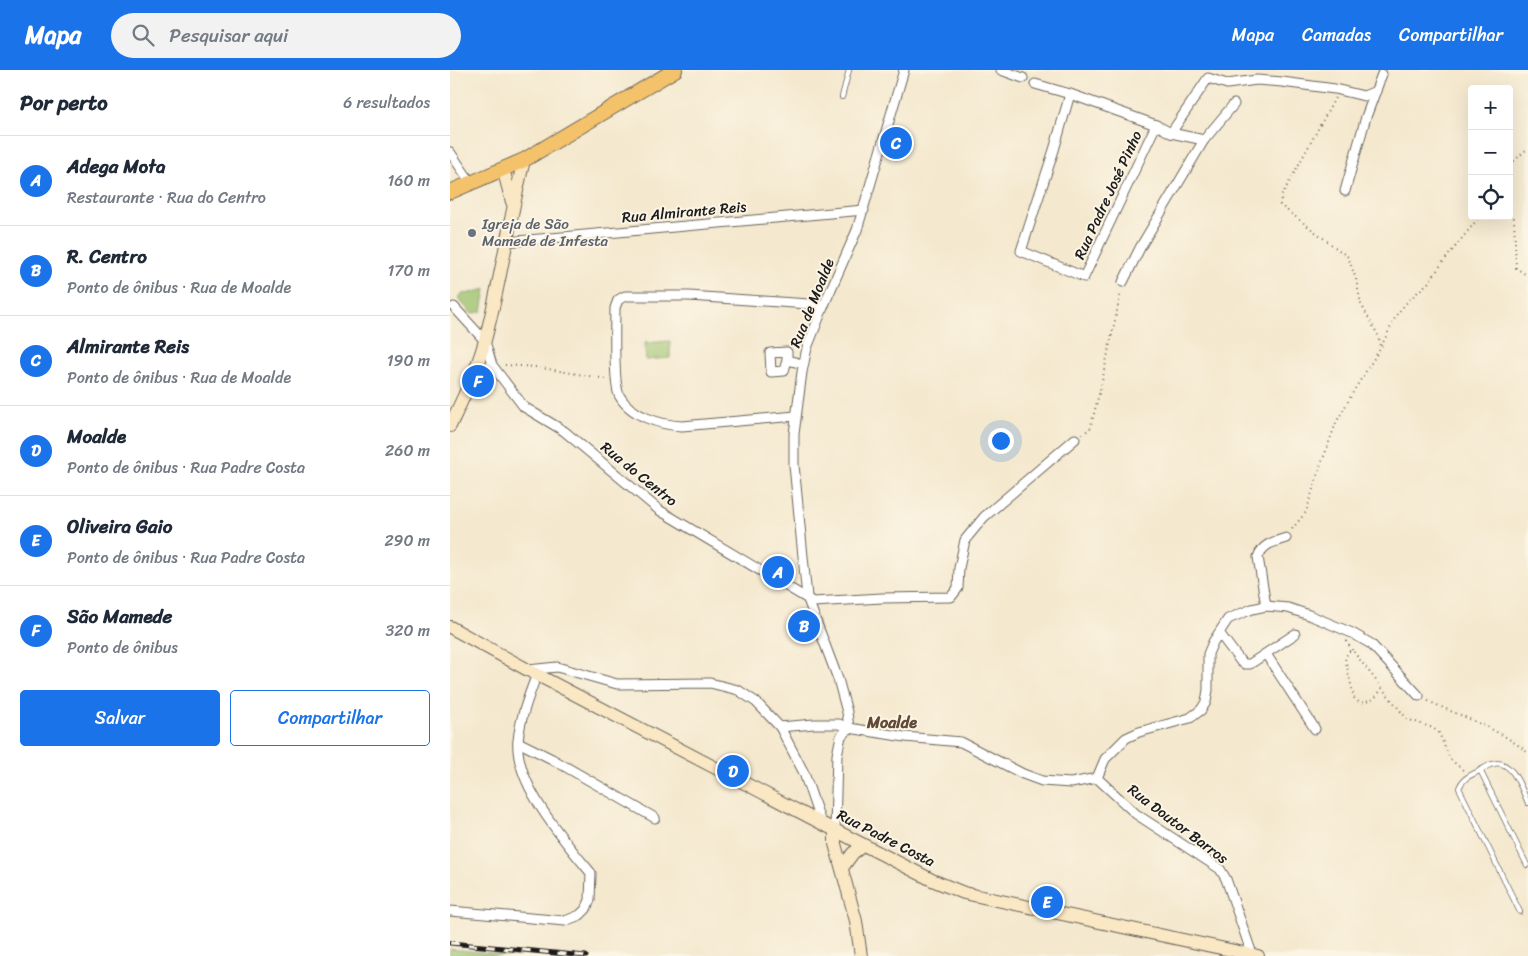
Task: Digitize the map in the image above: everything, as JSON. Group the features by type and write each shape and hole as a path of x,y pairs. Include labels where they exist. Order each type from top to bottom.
{"main road":[{"path":"450,192 524,160 675,70"}],"street":[{"name":"Rua de Moalde","path":"849,728 848,712 838,679 807,598 794,465 794,434 803,364 807,348 864,210 904,70"},
{"path":"1001,70 1023,78"},
{"path":"1171,133 1207,74 1227,84 1257,80 1339,90 1364,96 1376,91"},
{"path":"1345,191 1382,74"},
{"path":"1034,84 1070,94 1156,125 1171,133 1204,140"},
{"name":"Rua Padre José Pinho","path":"1070,94 1021,251 1084,277 1156,125"},
{"path":"1123,282 1141,246 1204,140 1234,104"},
{"path":"450,152 472,182"},
{"path":"450,426 472,379 485,341 524,160"},
{"path":"503,169 513,204"},
{"name":"Rua Almirante Reis","path":"506,242 864,210"},
{"path":"796,416 682,426 669,425 638,413 626,405 619,394 616,380 615,308 618,300 625,296 689,296 824,305"},
{"path":"454,306 485,341"},
{"name":"Rua do Centro","path":"485,341 492,365 524,407 564,431 659,510 807,598"},
{"path":"787,360 803,364"},
{"path":"807,598 813,602 951,597 958,588 959,568 965,540 984,518 1075,439"},
{"path":"1266,606 1258,557 1261,550 1266,546 1286,538"},
{"path":"780,727 839,724 849,728 904,737 961,742 1023,774 1042,781 1071,782 1097,778 1105,759 1126,738 1139,732 1190,718 1201,710 1206,702 1208,654 1213,642 1228,619 1252,609 1266,606 1288,608 1308,614 1371,644 1419,696"},
{"name":"Rua Padre Costa","path":"450,627 532,672 932,880 964,893 1254,955"},
{"path":"1220,634 1241,662 1245,664 1250,664 1296,634"},
{"path":"1266,654 1315,729"},
{"path":"450,911 565,922 580,915 586,909 590,900 591,873 536,800 522,773 518,742 532,672 557,667 617,684 710,683 738,690 756,702 780,727 804,773 821,823"},
{"path":"849,728 841,736 836,755 835,844 856,921 862,956"},
{"path":"518,742 552,759 655,818"},
{"name":"Rua Doutor Barros","path":"1097,778 1136,814 1220,869 1226,879 1254,955"},
{"path":"842,868 848,859 864,844"}],"lane":[{"path":"842,97 849,70"},
{"path":"1520,912 1459,788 1463,779 1494,763 1503,764 1512,770 1528,804"},
{"path":"1480,770 1527,865"}],"path":[{"path":"1339,90 1281,196 1280,205 1348,257 1356,279 1361,304 1379,337 1380,350"},
{"path":"1513,162 1528,148"},
{"path":"1513,217 1516,268 1528,276"},
{"path":"1286,538 1306,512 1336,424 1356,387 1380,350 1397,314 1429,282 1477,220"},
{"path":"1075,439 1090,428 1123,282"},
{"path":"492,365 536,367 616,380"},
{"path":"1382,688 1378,696 1372,700 1360,703 1354,698 1345,658 1349,651 1353,651 1408,720 1433,728 1438,733 1450,759 1462,768 1468,777"},
{"path":"1419,696 1466,716 1518,744 1528,753"}],"green space":[{"path":"486,289 482,311 472,314 458,298 464,293"},
{"path":"670,341 670,358 646,360 645,343"},
{"path":"450,949 520,956 450,956"}],"railway":[{"path":"450,943 586,956"}],"place":[{"name":"Almirante Reis","path":"896,143"},
{"name":"Igreja de São Mamede de Infesta","path":"472,233"},
{"name":"São Mamede","path":"478,381"},
{"name":"Adega Mota","path":"778,572"},
{"name":"R. Centro","path":"804,626"},
{"name":"Moalde","path":"733,771"},
{"name":"Oliveira Gaio","path":"1047,902"}],"district":[{"name":"Moalde","path":"892,722"}]}
